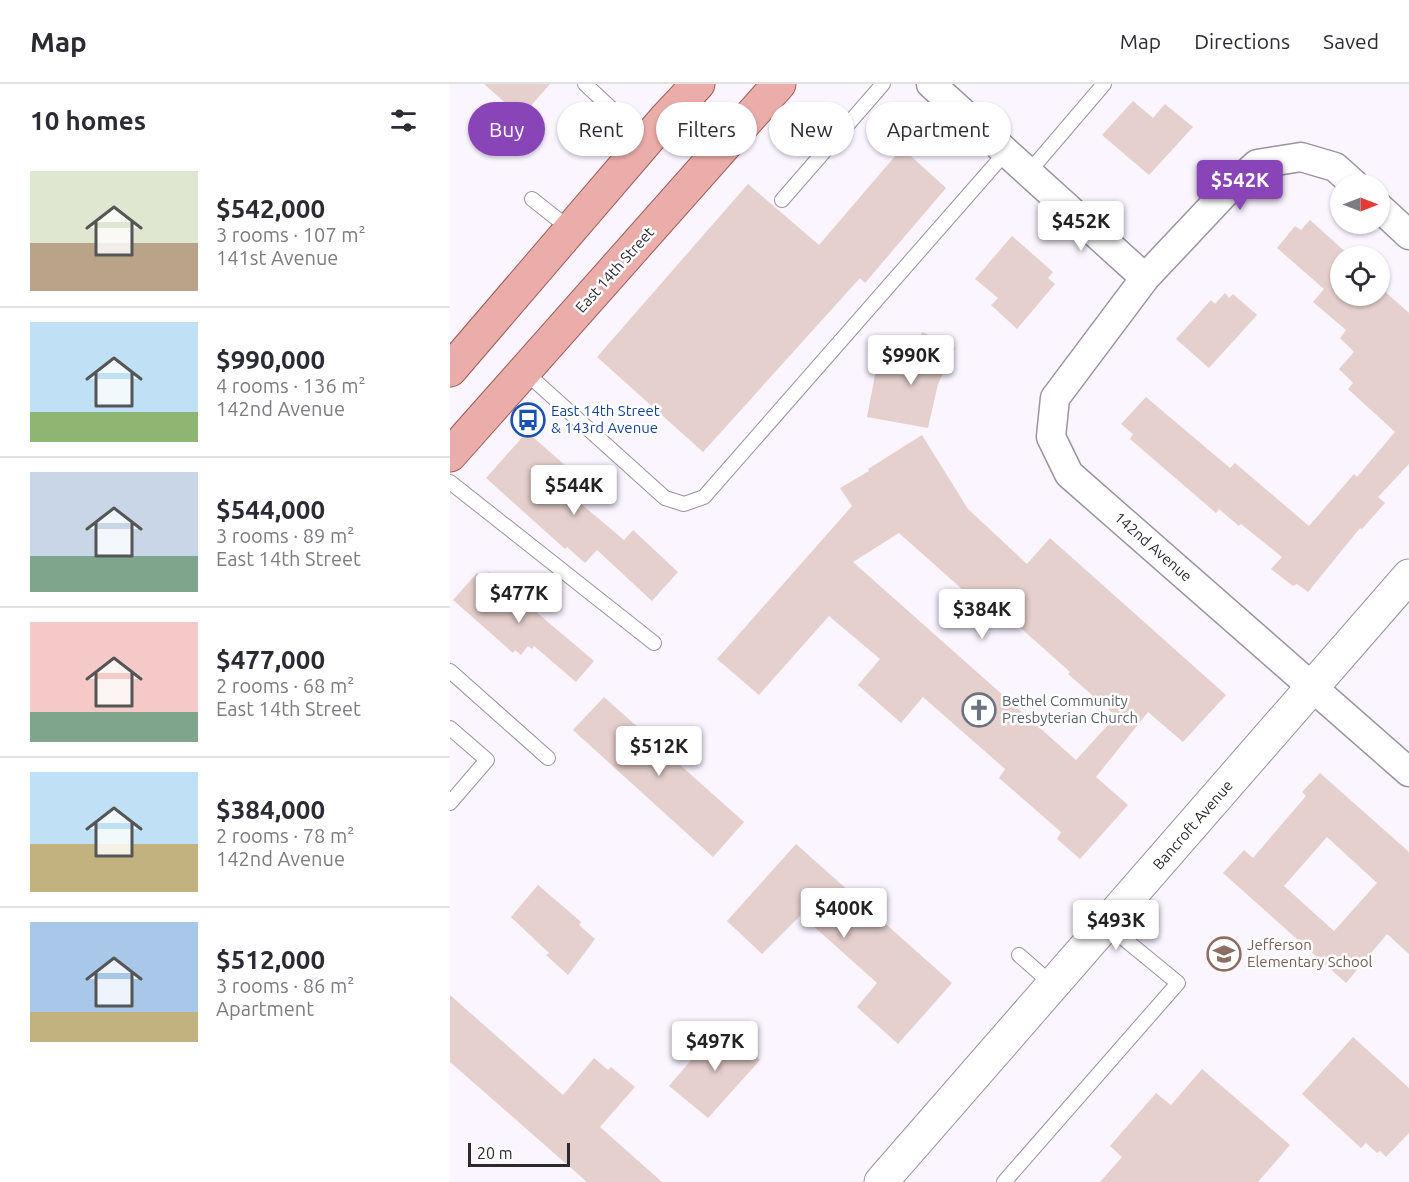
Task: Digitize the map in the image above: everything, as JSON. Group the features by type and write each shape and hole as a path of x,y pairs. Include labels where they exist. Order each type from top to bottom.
{"main road":[{"path":"450,370 646,141 698,84"},
{"name":"East 14th Street","path":"450,455 779,84"},
{"name":"Bancroft Avenue","path":"881,1182 1409,576"}],"street":[{"path":"931,84 951,102"},
{"path":"1010,156 1145,278"},
{"name":"142nd Avenue","path":"1343,174 1335,167 1301,157 1257,164 1224,194 1145,278 1055,398 1051,437 1069,474 1409,772"},
{"path":"1390,217 1409,235"}],"lane":[{"path":"585,84 646,141"},
{"path":"782,200 883,84"},
{"path":"1029,173 1104,84"},
{"path":"525,371 665,498 684,504 704,497 1002,156"},
{"path":"532,199 570,230"},
{"path":"450,482 654,643"},
{"path":"450,671 548,758"},
{"path":"450,728 487,760 450,803"},
{"path":"1004,1182 1178,983 1106,924"},
{"path":"1019,955 1053,985"}],"building":[{"path":"484,84 550,84 534,102 504,102"},
{"path":"1133,101 1153,118 1165,104 1193,127 1149,175 1102,135"},
{"path":"895,156 911,156 946,188 865,283 860,278 703,452 597,357 748,184 819,245"},
{"path":"1310,220 1339,246 1330,246 1330,306 1390,306 1390,296 1409,313 1409,464 1378,497 1385,503 1362,529 1360,528 1308,592 1297,584 1293,586 1271,569 1282,557 1219,509 1216,513 1130,439 1133,434 1121,424 1146,397 1230,468 1235,463 1309,526 1354,474 1357,477 1395,432 1348,389 1353,383 1339,369 1354,352 1340,338 1346,330 1313,302 1324,289 1277,248 1295,226 1301,230"},
{"path":"1012,236 1053,272 1048,278 1055,284 1017,329 991,305 998,298 975,279"},
{"path":"1225,293 1229,298 1233,294 1257,315 1209,368 1176,339 1211,300 1215,304"},
{"path":"922,332 955,348 938,384 928,428 867,417 876,370 904,375 907,358 917,355"},
{"path":"527,432 574,473 561,487 624,540 633,530 678,572 652,601 597,550 585,563 567,547 565,549 486,478"},
{"path":"922,435 968,509 1027,564 1050,538 1226,695 1183,742 1148,712 1096,777 1128,805 1080,859 1057,839 1061,832 999,778 1005,769 923,697 901,723 858,685 880,659 829,616 759,695 717,659 852,506 840,488 869,471 868,469","holes":["899,533 972,598 978,590 1116,716 1076,760 853,562"]},
{"path":"489,572 594,661 576,682 534,646 532,649 528,646 521,655 515,650 513,653 453,600 477,573 483,579"},
{"path":"604,697 744,822 713,857 573,730"},
{"path":"1320,773 1409,852 1409,954 1387,934 1346,983 1223,873 1244,850 1253,858 1306,796 1302,792","holes":["1327,837 1377,883 1334,931 1284,886"]},
{"path":"796,844 952,983 898,1044 857,1007 877,983 801,915 762,954 727,921"},
{"path":"538,885 581,922 579,925 595,939 568,975 546,955 549,953 511,917"},
{"path":"450,995 563,1095 594,1058 608,1070 611,1067 635,1087 600,1127 662,1182 587,1182 450,1062"},
{"path":"722,1024 760,1060 708,1118 669,1086"},
{"path":"1353,1037 1409,1088 1409,1133 1386,1157 1380,1151 1377,1153 1366,1143 1361,1148 1302,1094"},
{"path":"1202,1069 1290,1145 1258,1182 1100,1182 1122,1157 1110,1146 1156,1093 1171,1105"}],"place":[{"name":"East 14th Street & 143rd Avenue","path":"528,420"},
{"name":"Bethel Community Presbyterian Church","path":"979,710"},
{"name":"Jefferson Elementary School","path":"1224,954"}]}
